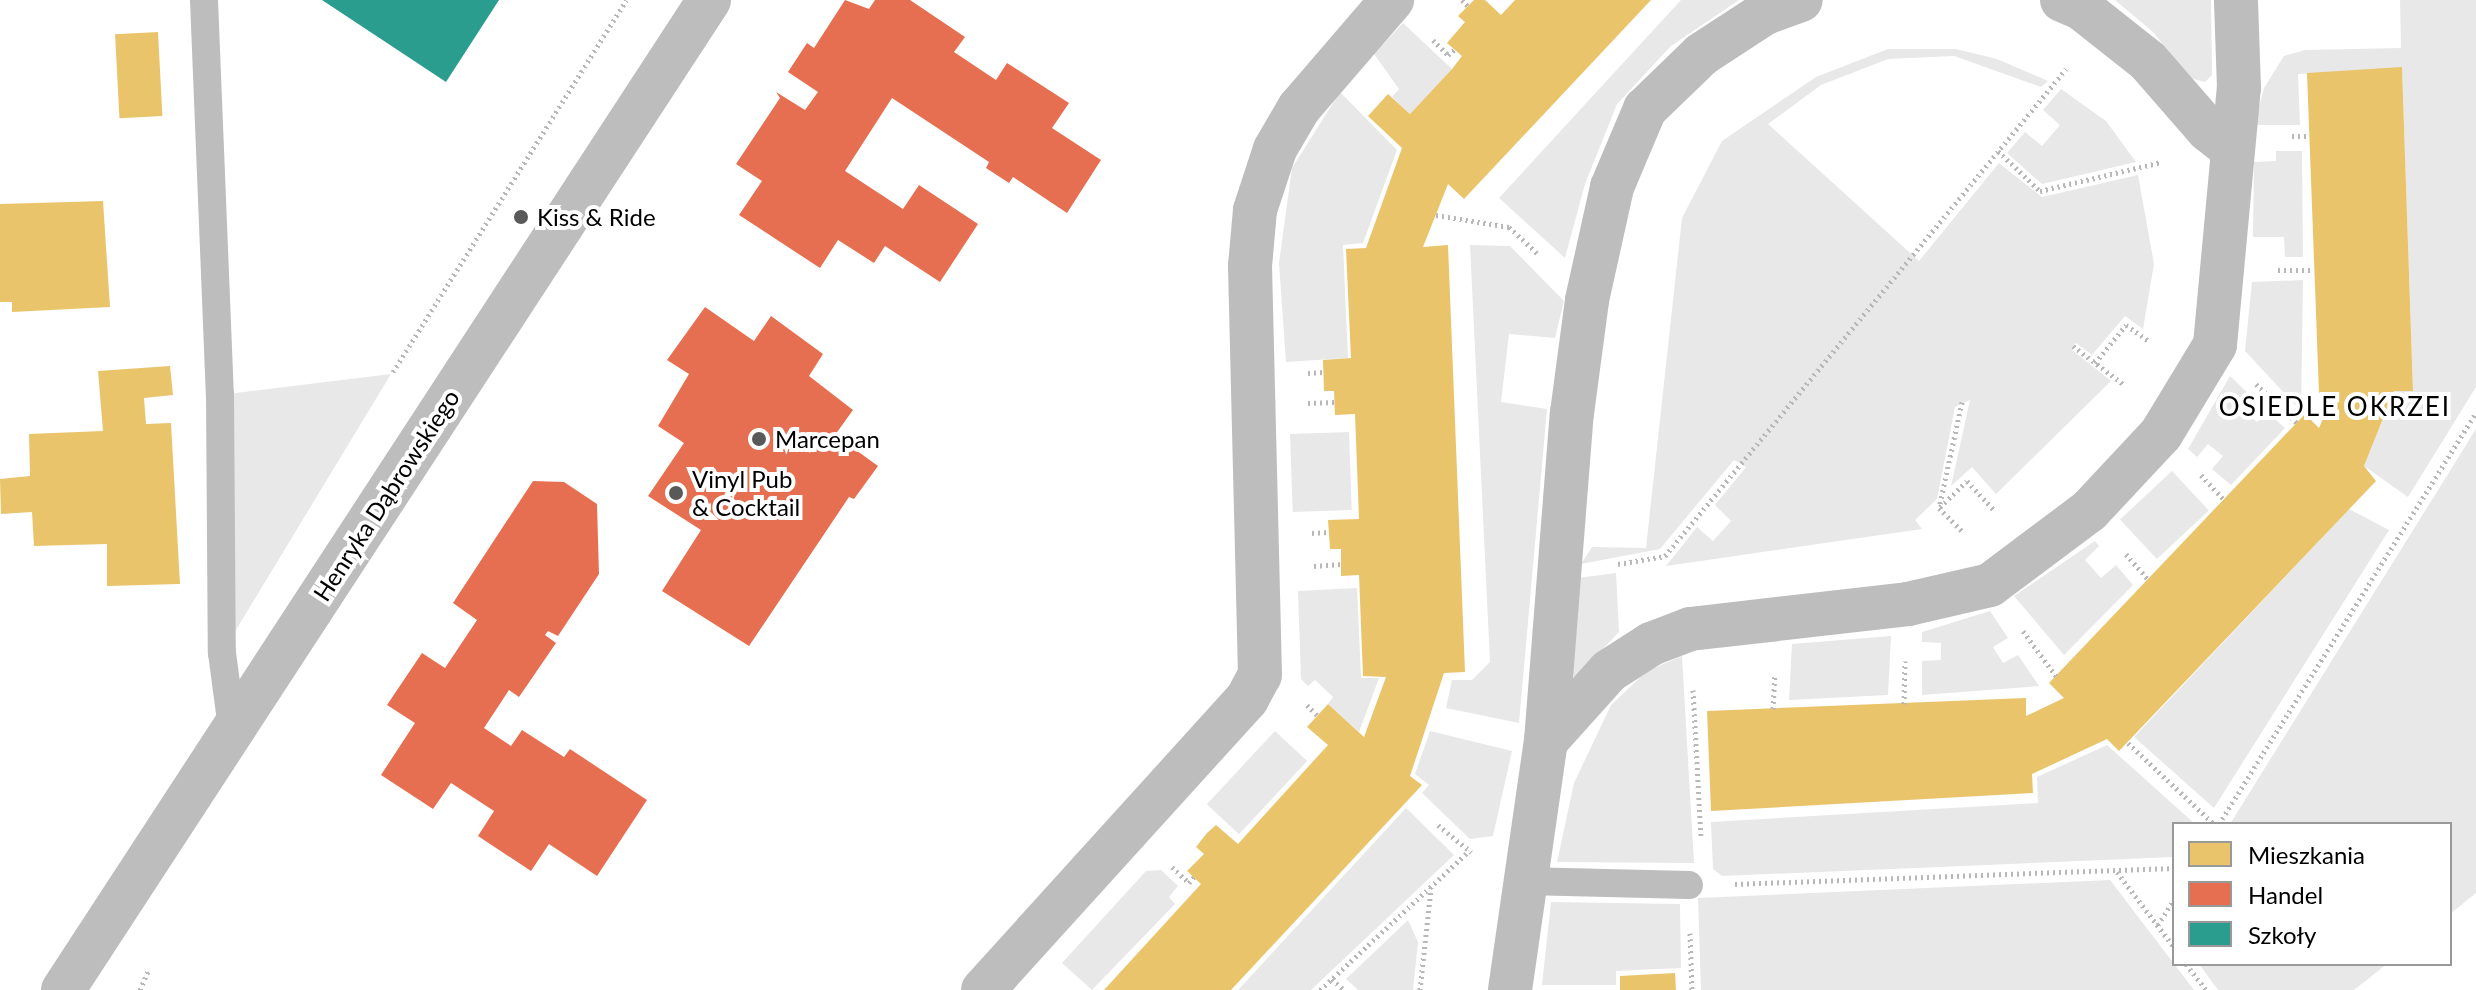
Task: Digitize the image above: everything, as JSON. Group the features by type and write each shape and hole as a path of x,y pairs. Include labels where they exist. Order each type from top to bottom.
{"street":[{"name":"Henryka Dąbrowskiego","path":"63,990 709,0"},
{"path":"983,990 1247,699 1260,675 1250,266 1255,210 1275,149 1299,108 1392,0"},
{"path":"1510,990 1522,881 1546,741 1559,574 1587,300 1612,187 1645,109 1702,54 1765,13 1801,0"},
{"path":"2062,0 2101,24 2148,61 2208,130 2230,147"},
{"path":"1546,741 1609,671 1651,644 1690,629 1942,599 2005,577 2089,511 2161,434 2215,345 2225,270 2230,147 2239,88 2236,0"}],"lane":[{"path":"204,0 220,395 222,653 232,728"},
{"path":"1522,881 1697,885"}],"path":[{"path":"1462,0 1468,6"},
{"path":"1559,574 1665,556 2101,24"},
{"path":"1998,151 2040,191 2230,147"},
{"path":"1436,215 1509,227 1587,300"},
{"path":"1962,402 1939,508 2005,577"},
{"path":"2218,822 2476,413"},
{"path":"1690,629 1697,885 2172,868"},
{"path":"2128,743 2215,822"},
{"path":"1320,990 1469,851"},
{"path":"2117,871 2172,944"},
{"path":"1420,990 1431,887"},
{"path":"2158,926 2172,902"},
{"path":"2188,966 2206,990"},
{"path":"1332,979 1344,990"}],"shaded area":[{"path":"1681,0 1739,0 1671,46 1617,104 1585,184 1565,258 1499,198"},
{"path":"2115,0 2211,0 2212,75 2205,82 2190,78 2153,32"},
{"path":"2400,0 2476,0 2476,387 2408,497 2364,466 2394,391 2413,390 2402,68 2298,74 2300,125 2254,125 2264,88 2284,56 2305,50 2401,48"},
{"path":"1403,23 1452,69 1410,114 1392,97 1399,89 1374,54"},
{"path":"1888,49 1956,49 1997,59 2048,81 2041,87 1954,56 1888,59 1821,85 1768,124 1919,261 1999,163 2042,197 2138,175 2154,264 2143,329 2125,316 2092,355 2076,343 2071,349 2111,381 1996,494 1972,467 1951,486 1970,400 1955,407 1937,499 1915,520 1922,529 1666,566 1697,527 1713,541 1731,521 1715,505 1746,467 1734,460 1660,549 1581,564 1592,547 1646,548 1682,218 1722,141 1816,77"},
{"path":"2061,89 2106,121 2136,162 2042,184 2007,153 2025,132 2042,146 2060,125 2043,110"},
{"path":"1340,92 1397,150 1363,243 1343,245 1348,358 1286,362 1279,263 1292,168"},
{"path":"2276,151 2302,151 2303,257 2285,257 2284,237 2253,237 2254,162 2276,161"},
{"path":"1470,245 1510,246 1564,301 1555,338 1509,334 1501,402 1547,409 1519,723 1446,708 1452,680 1472,680 1490,662"},
{"path":"2303,280 2301,411 2245,351 2252,282"},
{"path":"391,374 222,653 220,395"},
{"path":"2230,376 2250,395 2240,407 2257,422 2267,412 2285,428 2231,485 2212,469 2223,456 2208,444 2197,457 2188,449"},
{"path":"2476,429 2476,893 2452,912 2452,822 2231,822"},
{"path":"1349,432 1352,510 1293,512 1290,434"},
{"path":"2172,471 2209,510 2157,559 2120,519"},
{"path":"2349,509 2389,530 2214,808 2134,737"},
{"path":"2095,541 2099,546 2085,560 2101,578 2116,565 2133,585 2064,655 2014,596"},
{"path":"1616,573 1619,632 1575,678 1569,672 1578,578"},
{"path":"1357,588 1361,678 1379,678 1359,732 1328,704 1333,697 1315,680 1308,686 1301,679 1298,591"},
{"path":"1990,611 2008,638 1993,647 2003,663 2018,655 2039,686 1922,695 1922,661 1941,660 1941,643 1922,642 1922,632"},
{"path":"1891,636 1888,695 1789,700 1792,644"},
{"path":"1682,656 1694,863 1557,862 1574,783 1611,705 1647,671"},
{"path":"1275,731 1307,761 1239,834 1207,804"},
{"path":"1430,731 1512,751 1493,836 1470,839 1422,793 1429,785 1415,774"},
{"path":"2107,745 2193,822 2172,822 2172,857 1722,876 1713,869 1711,822 2038,803 2037,777"},
{"path":"1406,808 1454,855 1311,990 1238,990"},
{"path":"1161,870 1178,886 1169,897 1175,904 1092,990 1062,963 1146,871"},
{"path":"2110,880 2172,961 2172,966 2176,966 2194,990 1701,990 1698,898"},
{"path":"1551,902 1680,904 1681,968 1616,971 1616,985 1542,985"},
{"path":"1408,920 1418,942 1413,990 1358,990 1346,979"},
{"path":"2200,966 2384,966 2354,990 2218,990"}],"building: Mieszkania":[{"path":"1474,0 1485,0 1501,15 1515,0 1651,0 1464,199 1448,184 1423,247 1448,245 1465,672 1444,673 1410,776 1422,785 1231,990 1104,990 1201,884 1187,871 1204,854 1196,847 1207,833 1216,825 1238,844 1328,745 1307,727 1328,704 1364,737 1386,677 1363,676 1359,575 1341,576 1341,549 1330,549 1328,520 1359,519 1355,414 1335,415 1334,391 1324,391 1323,360 1351,358 1346,249 1366,248 1402,148 1368,116 1388,94 1410,114 1452,69 1462,56 1447,43 1465,22 1458,16"},
{"path":"158,32 162,116 119,118 115,34"},
{"path":"2402,67 2413,391 2394,391 2364,466 2376,481 2119,751 2107,739 2032,774 2033,793 1711,811 1707,711 2026,698 2026,716 2064,698 2049,683 2305,414 2319,428 2334,393 2319,393 2307,73"},
{"path":"103,201 110,307 12,312 12,302 0,302 0,204"},
{"path":"170,366 173,395 144,398 146,424 171,423 180,584 107,586 107,544 34,546 32,512 1,514 0,479 30,476 29,434 103,431 98,371"},
{"path":"1675,973 1676,990 1620,990 1620,976"}],"building: Handel":[{"path":"845,0 869,9 875,0 910,0 965,37 954,52 996,80 1007,63 1069,103 1052,128 1101,160 1067,213 1013,177 1009,183 986,168 989,162 892,98 845,171 903,209 919,185 978,224 940,282 885,246 874,263 838,240 820,268 739,215 762,181 736,164 780,98 776,92 805,110 818,92 788,72 807,43 814,48"},
{"name":"Marcepan","path":"705,307 754,341 771,316 823,354 809,376 853,410 835,435 878,466 854,499 849,497 749,646 662,591 701,530 648,496 684,443 658,426 689,374 667,360"},
{"path":"533,481 564,482 597,504 599,574 558,636 548,631 545,635 556,643 519,697 509,690 484,728 511,746 522,730 564,757 570,749 647,800 597,876 549,844 531,871 478,836 494,811 451,783 433,809 381,775 415,723 387,705 422,653 445,668 477,620 453,603"}],"building: Szkoły":[{"path":"322,0 499,0 446,82"}],"place":[{"name":"Kiss & Ride","path":"521,217"},
{"name":"Marcepan","path":"759,439"},
{"name":"Vinyl Pub & Cocktail","path":"676,493"}],"district":[{"name":"OSIEDLE OKRZEI","path":"2335,407"}]}
